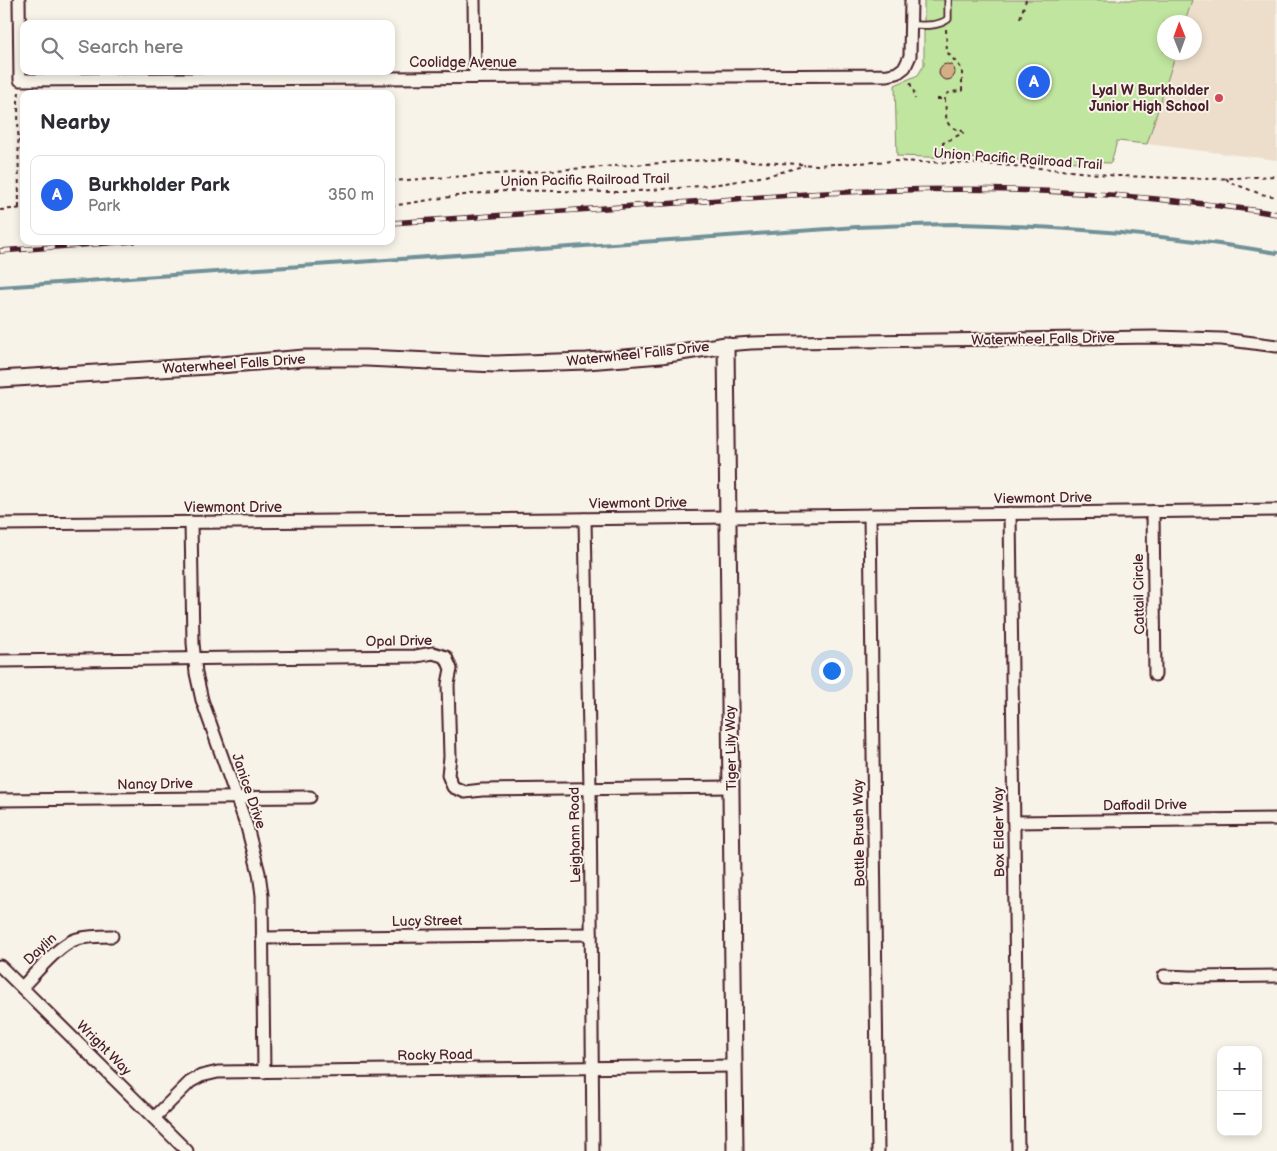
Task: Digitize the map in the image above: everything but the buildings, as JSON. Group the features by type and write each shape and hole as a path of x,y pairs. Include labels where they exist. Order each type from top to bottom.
{"street":[{"path":"20,0 20,80"},
{"path":"474,0 475,77"},
{"path":"911,0 911,25"},
{"name":"Coolidge Avenue","path":"20,80 888,75 905,67 910,56 911,25"},
{"name":"Waterwheel Falls Drive","path":"0,379 304,358 366,358 495,364 587,361 652,356 752,343 1165,337 1222,339 1277,346"},
{"name":"Tiger Lily Way","path":"726,345 735,1151"},
{"name":"Viewmont Drive","path":"0,524 1277,510"},
{"name":"Cattail Circle","path":"1153,512 1155,676"},
{"name":"Box Elder Way","path":"1010,513 1018,1151"},
{"name":"Bottle Brush Way","path":"870,515 878,1151"},
{"name":"Leighann Road","path":"586,519 593,1151"},
{"name":"Janice Drive","path":"191,522 194,658 202,700 247,827 259,873 262,895 264,1072"},
{"name":"Opal Drive","path":"0,660 416,656 433,653 446,657 451,669 448,684 450,757 448,775 453,787 466,792 482,790 731,787"},
{"name":"Nancy Drive","path":"0,800 310,797"},
{"name":"Daffodil Drive","path":"1014,822 1277,819"},
{"name":"Lucy Street","path":"262,938 591,934"},
{"name":"Daylin","path":"22,987 61,947 68,943 76,939 92,936 112,936"},
{"name":"Wright Way","path":"0,966 187,1151"},
{"path":"1164,976 1277,976"},
{"name":"Rocky Road","path":"154,1118 190,1082 201,1076 218,1072 734,1066"}],"lane":[{"path":"911,25 940,24 945,22 948,19 948,0"}],"path":[{"path":"1020,18 1026,0"},
{"path":"945,22 947,52 962,69 962,92 952,92 945,96 948,125 962,131 962,133 943,143 943,156 965,157 965,163"},
{"path":"0,210 20,208 18,101 20,80"},
{"path":"910,83 915,99"},
{"path":"937,100 945,99"},
{"name":"Union Pacific Railroad Trail","path":"395,181 721,159 808,164 894,161 965,163 1118,176 1226,178 1277,176"},
{"name":"Union Pacific Railroad Trail","path":"395,205 470,194 507,191 619,192 702,187 792,170 808,164"},
{"name":"Union Pacific Railroad Trail","path":"1226,178 1229,182 1261,194 1277,197"}],"shaded area":[{"name":"Lyal W Burkholder Junior High School","path":"1192,0 1277,0 1277,160 1147,144 1174,60 1202,60 1202,15 1187,15"}],"green space":[{"path":"924,0 1192,0 1187,15 1157,15 1157,60 1174,60 1147,144 1117,141 1111,163 897,156 895,85 918,75 924,65"}],"waterway":[{"path":"0,287 857,227 934,224 1000,225 1119,233 1198,241 1277,253"}],"railway":[{"path":"395,223 807,194 938,189 1025,190 1112,195 1217,205 1277,214"},
{"path":"0,251 80,245"}],"place":[{"name":"Burkholder Park","path":"1034,82"},
{"name":"Lyal W Burkholder Junior High School","path":"1219,98"}]}
